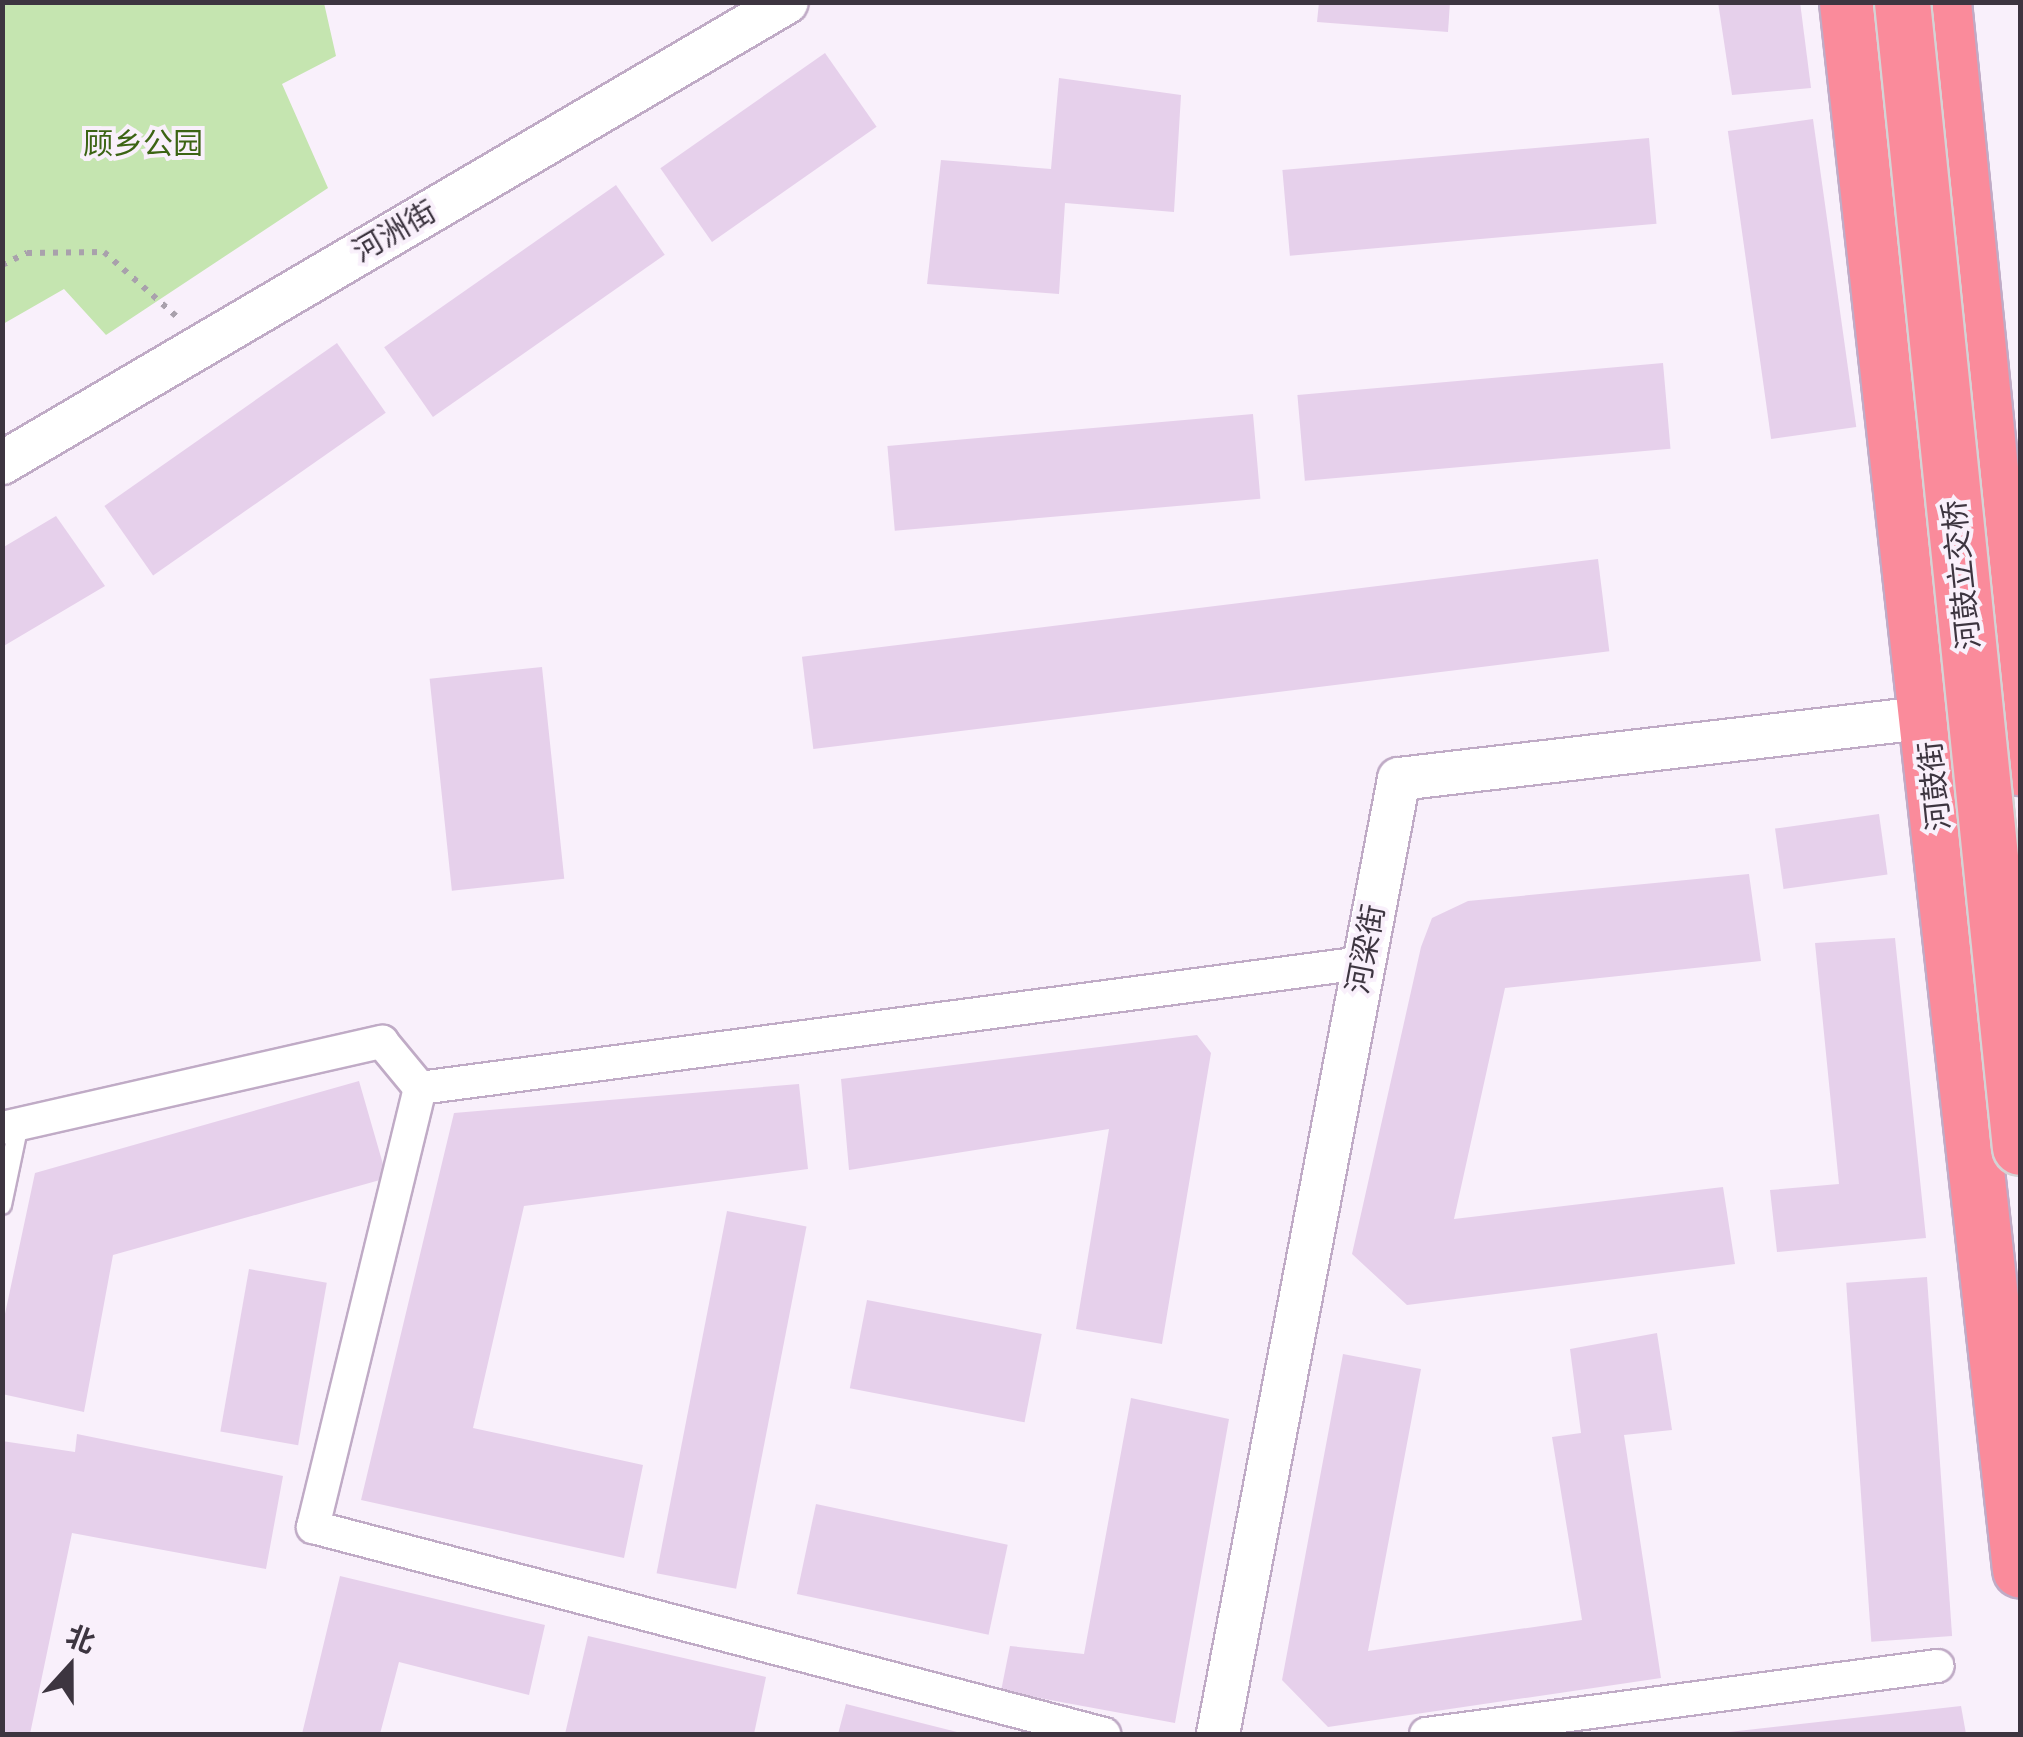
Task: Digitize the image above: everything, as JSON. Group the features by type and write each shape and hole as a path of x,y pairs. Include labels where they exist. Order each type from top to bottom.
{"highway":[{"name":"河鼓街","path":"1847,2 2020,1569"},
{"name":"河鼓立交桥","path":"1902,2 2020,1147"},
{"path":"1943,2 2017,704 2020,768"}],"street":[{"name":"河洲街","path":"2,463 786,2"},
{"name":"河梁街","path":"1218,1734 1399,779 1926,719 2017,704"},
{"path":"420,1088 1362,963"},
{"path":"11,1126 382,1042 420,1088"},
{"path":"420,1088 312,1526 1104,1734"},
{"path":"1426,1734 1938,1666"}],"lane":[{"path":"2,1205 11,1126"}],"path":[{"path":"2,265 27,253 104,252 204,342"}],"green space":[{"name":"顾乡公园","path":"3,2 324,3 336,56 282,84 328,188 106,335 64,289 3,324"}],"building":[{"path":"1319,2 1450,2 1448,32 1317,22"},
{"path":"1718,2 1800,2 1811,88 1732,95"},
{"path":"825,53 877,127 712,242 660,168"},
{"path":"1059,78 1181,95 1174,212 1065,203 1059,294 927,284 941,160 1051,169"},
{"path":"1813,119 1856,427 1771,439 1728,131"},
{"path":"1649,138 1656,224 1290,256 1282,170"},
{"path":"616,185 665,255 433,417 384,347"},
{"path":"337,343 386,413 153,576 104,506"},
{"path":"1663,363 1670,449 1305,481 1297,395"},
{"path":"1253,414 1260,499 895,531 887,446"},
{"path":"56,516 105,586 2,647 2,548"},
{"path":"1598,559 1609,651 813,749 802,657"},
{"path":"542,667 564,879 452,891 430,679"},
{"path":"1879,814 1887,874 1784,889 1775,829"},
{"path":"1749,874 1761,961 1505,988 1454,1219 1723,1187 1735,1264 1407,1305 1352,1254 1421,947 1432,918 1468,901"},
{"path":"1895,938 1926,1238 1777,1252 1770,1190 1839,1184 1815,943"},
{"path":"1197,1035 1211,1053 1162,1344 1076,1329 1109,1129 849,1170 841,1079"},
{"path":"359,1081 387,1178 113,1255 84,1412 2,1394 2,1328 35,1173"},
{"path":"799,1084 808,1169 524,1206 473,1428 643,1465 624,1558 361,1500 454,1113"},
{"path":"727,1211 807,1226 736,1589 657,1573"},
{"path":"249,1269 327,1283 298,1445 220,1431"},
{"path":"1927,1277 1952,1636 1871,1642 1846,1283"},
{"path":"867,1300 1042,1334 1025,1422 850,1388"},
{"path":"1657,1333 1672,1430 1624,1435 1661,1678 1328,1727 1282,1680 1343,1354 1421,1369 1368,1651 1582,1620 1552,1437 1581,1433 1570,1349"},
{"path":"1131,1398 1229,1419 1175,1723 1001,1691 1010,1646 1084,1654"},
{"path":"77,1434 283,1476 266,1569 72,1533 30,1734 2,1734 2,1441 75,1452"},
{"path":"816,1504 1008,1545 989,1635 797,1594"},
{"path":"340,1576 545,1625 529,1695 399,1662 380,1734 302,1734"},
{"path":"588,1636 766,1677 754,1734 565,1734"},
{"path":"846,1704 961,1733 961,1734 838,1734"},
{"path":"1961,1706 1966,1734 1729,1734 1729,1732"}]}
